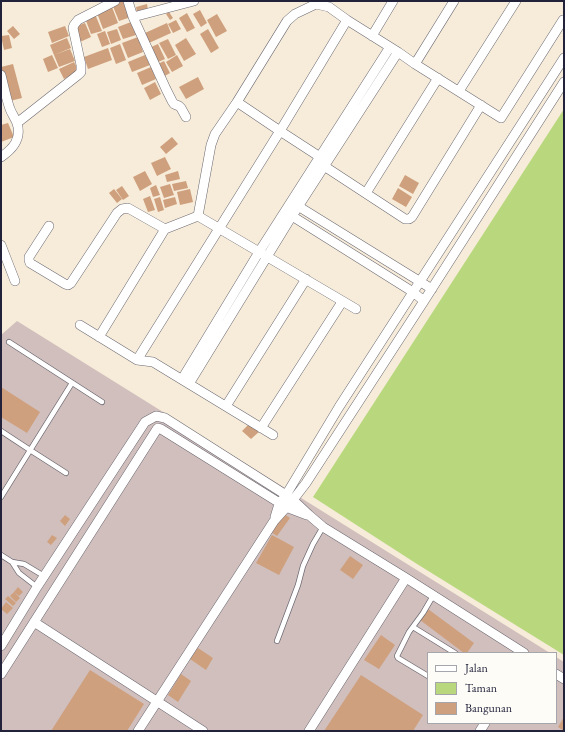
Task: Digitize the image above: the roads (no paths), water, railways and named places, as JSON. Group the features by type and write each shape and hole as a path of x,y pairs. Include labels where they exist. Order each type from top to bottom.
{"street":[{"path":"17,123 81,72 81,65 73,34 74,25 78,20 115,1"},
{"path":"128,1 133,17 172,101 181,108 186,117"},
{"path":"133,17 194,1"},
{"path":"372,36 394,1"},
{"path":"415,64 454,1"},
{"path":"459,92 516,1"},
{"path":"198,216 211,145 215,134 237,102 287,21 295,14 316,4 331,4 347,20 501,118 563,20"},
{"path":"137,360 280,131 347,20"},
{"path":"295,204 320,157 394,49"},
{"path":"185,381 289,213 324,166 394,49"},
{"path":"138,731 290,497 339,407 564,58"},
{"path":"1,76 10,109 17,123 19,138 13,148 1,157"},
{"path":"366,193 438,78"},
{"path":"290,497 306,483 424,302 564,82"},
{"path":"237,102 320,157"},
{"path":"324,166 405,219 409,219 412,217 481,106"},
{"path":"295,204 432,289"},
{"path":"49,226 29,257 29,260 30,263 68,285 117,213 122,209 128,208 165,230"},
{"path":"289,213 413,292 424,302"},
{"path":"198,216 356,309"},
{"path":"99,337 165,230 198,216"},
{"path":"1,245 15,281"},
{"path":"226,406 306,279"},
{"path":"261,428 342,302"},
{"path":"80,325 137,360 153,362 273,435"},
{"path":"1,646 37,586 145,422 156,416 165,418 290,497 323,527 522,652"},
{"path":"152,418 158,428 283,506 309,515"},
{"path":"1,674 158,428"},
{"path":"309,731 406,578"},
{"path":"34,622 202,731"}],"lane":[{"path":"9,342 102,402"},
{"path":"1,497 72,383"},
{"path":"1,432 66,473"},
{"path":"277,641 298,585 303,566 323,527"},
{"path":"1,555 12,562 24,564 44,576"},
{"path":"12,562 19,574 37,586"},
{"path":"427,675 397,657 413,627 433,596"},
{"path":"413,627 453,652"}]}
